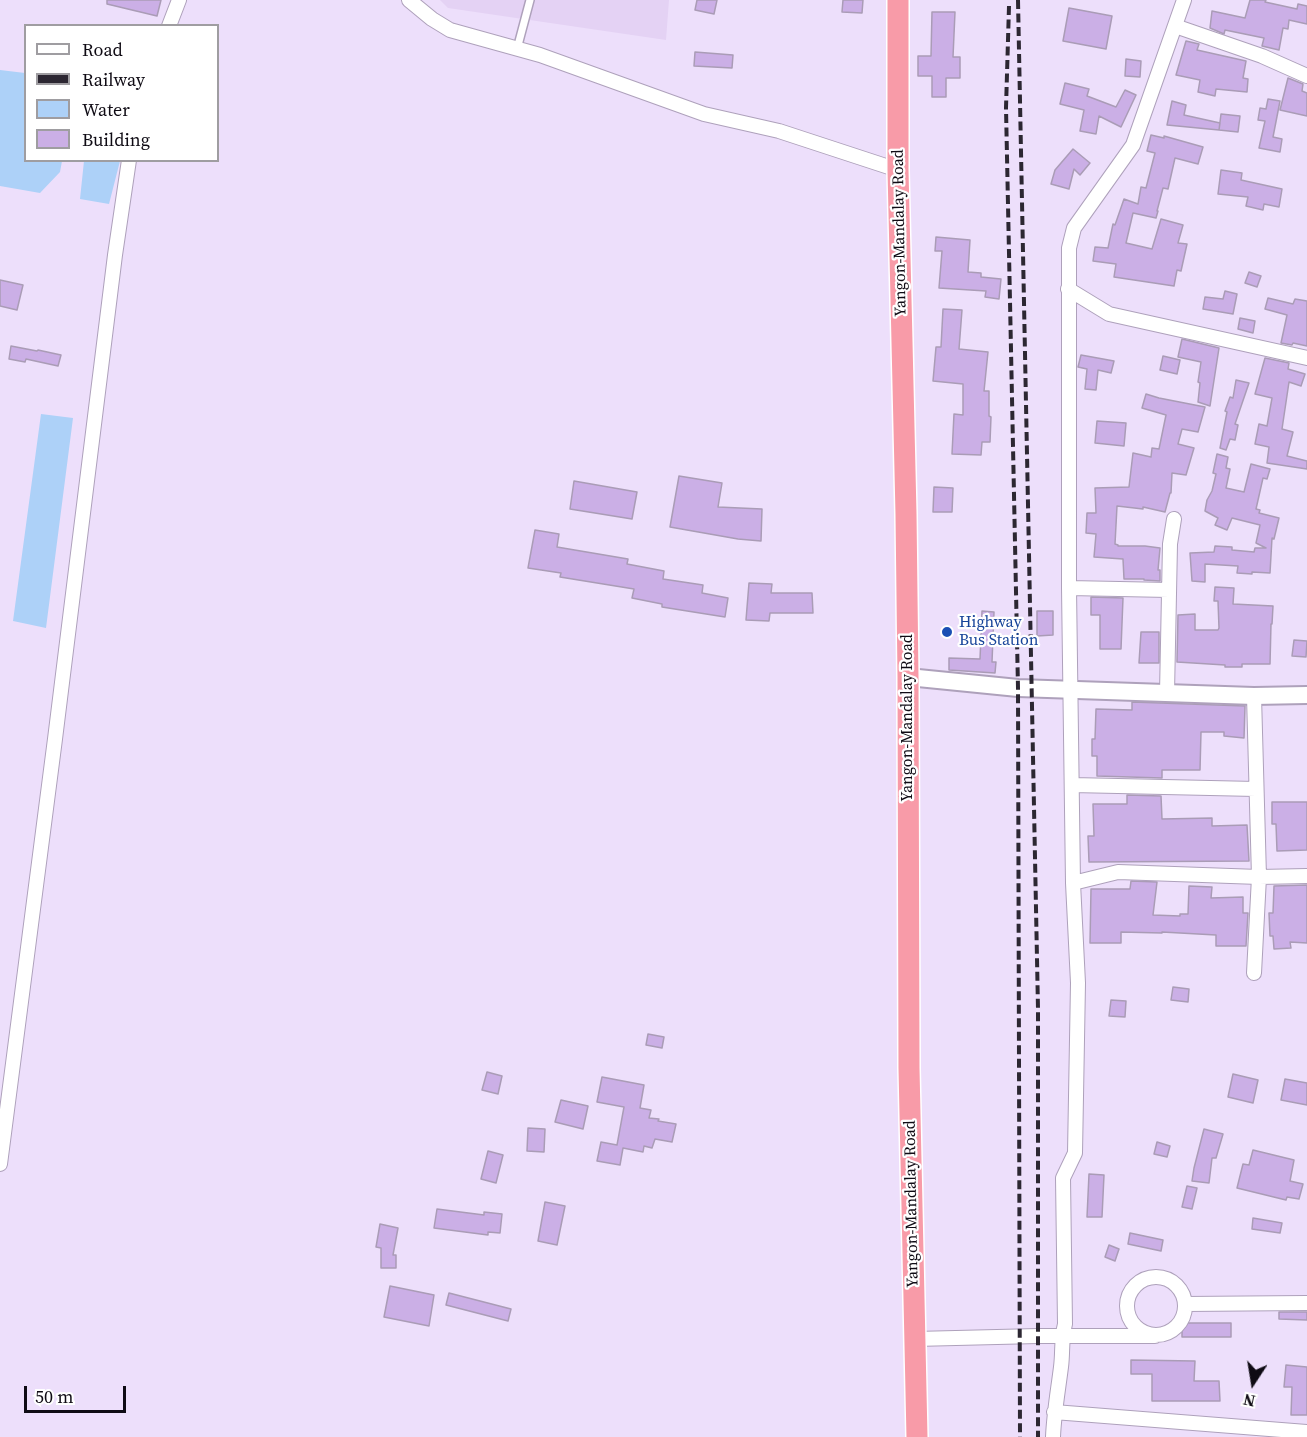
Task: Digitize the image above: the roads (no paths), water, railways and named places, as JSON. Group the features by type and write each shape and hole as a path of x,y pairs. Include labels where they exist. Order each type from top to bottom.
{"highway":[{"name":"Yangon-Mandalay Road","path":"898,0 898,170 908,677 909,1068 917,1437"}],"street":[{"path":"170,24 179,0"},
{"path":"409,0 450,30 540,55 704,114 779,131 898,170"},
{"path":"1053,1437 1065,1324 1063,1178 1075,1153 1078,983 1069,588 1069,248 1074,228 1133,145 1184,0"},
{"path":"1175,26 1262,56 1307,76"},
{"path":"0,1164 129,162"},
{"path":"1068,289 1109,314 1307,358"},
{"path":"1167,693 1170,544 1174,519"},
{"path":"1069,588 1169,590"},
{"path":"908,677 1018,688 1254,696 1307,695"},
{"path":"1254,696 1259,877 1254,973"},
{"path":"1072,785 1256,789"},
{"path":"1074,883 1118,872 1259,877 1307,876"},
{"path":"915,1339 1155,1336 1165,1335 1180,1323 1185,1304 1176,1286 1158,1277 1139,1282 1132,1289 1126,1306 1131,1323 1138,1330 1155,1336"},
{"path":"1185,1304 1307,1304"},
{"path":"1054,1412 1307,1432"}],"lane":[{"path":"517,49 530,0"}],"water":[{"path":"0,70 24,73 24,162 62,162 60,172 40,193 0,186"},
{"path":"84,162 120,162 109,204 80,199"},
{"path":"41,414 73,418 46,628 13,621"}],"railway":[{"path":"1018,0 1038,1009 1038,1437"},
{"path":"1009,6 1006,108 1018,688 1020,1437"}],"place":[{"name":"Highway Bus Station","path":"947,632"}]}
